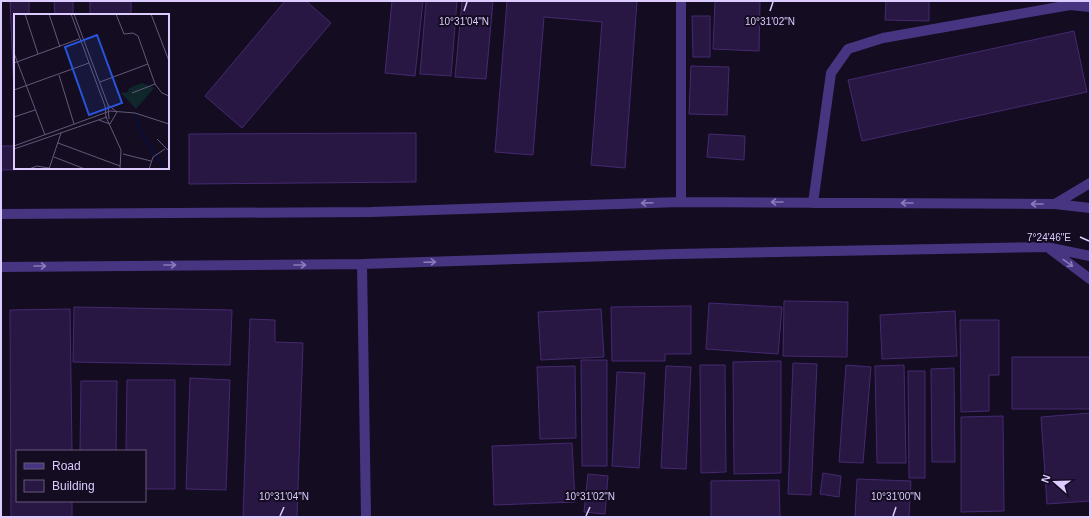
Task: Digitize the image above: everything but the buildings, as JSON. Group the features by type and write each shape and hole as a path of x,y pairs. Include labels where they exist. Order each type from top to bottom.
{"street":[{"path":"681,1 682,202"},
{"path":"813,202 831,72 848,49 883,38 1070,5 1090,7"},
{"path":"1055,204 1090,183"},
{"path":"1,214 371,212 682,202 1055,204 1090,208"},
{"path":"1046,247 1090,279"},
{"path":"1,267 362,264 675,254 1046,247 1090,256"},
{"path":"362,264 366,517"}]}
